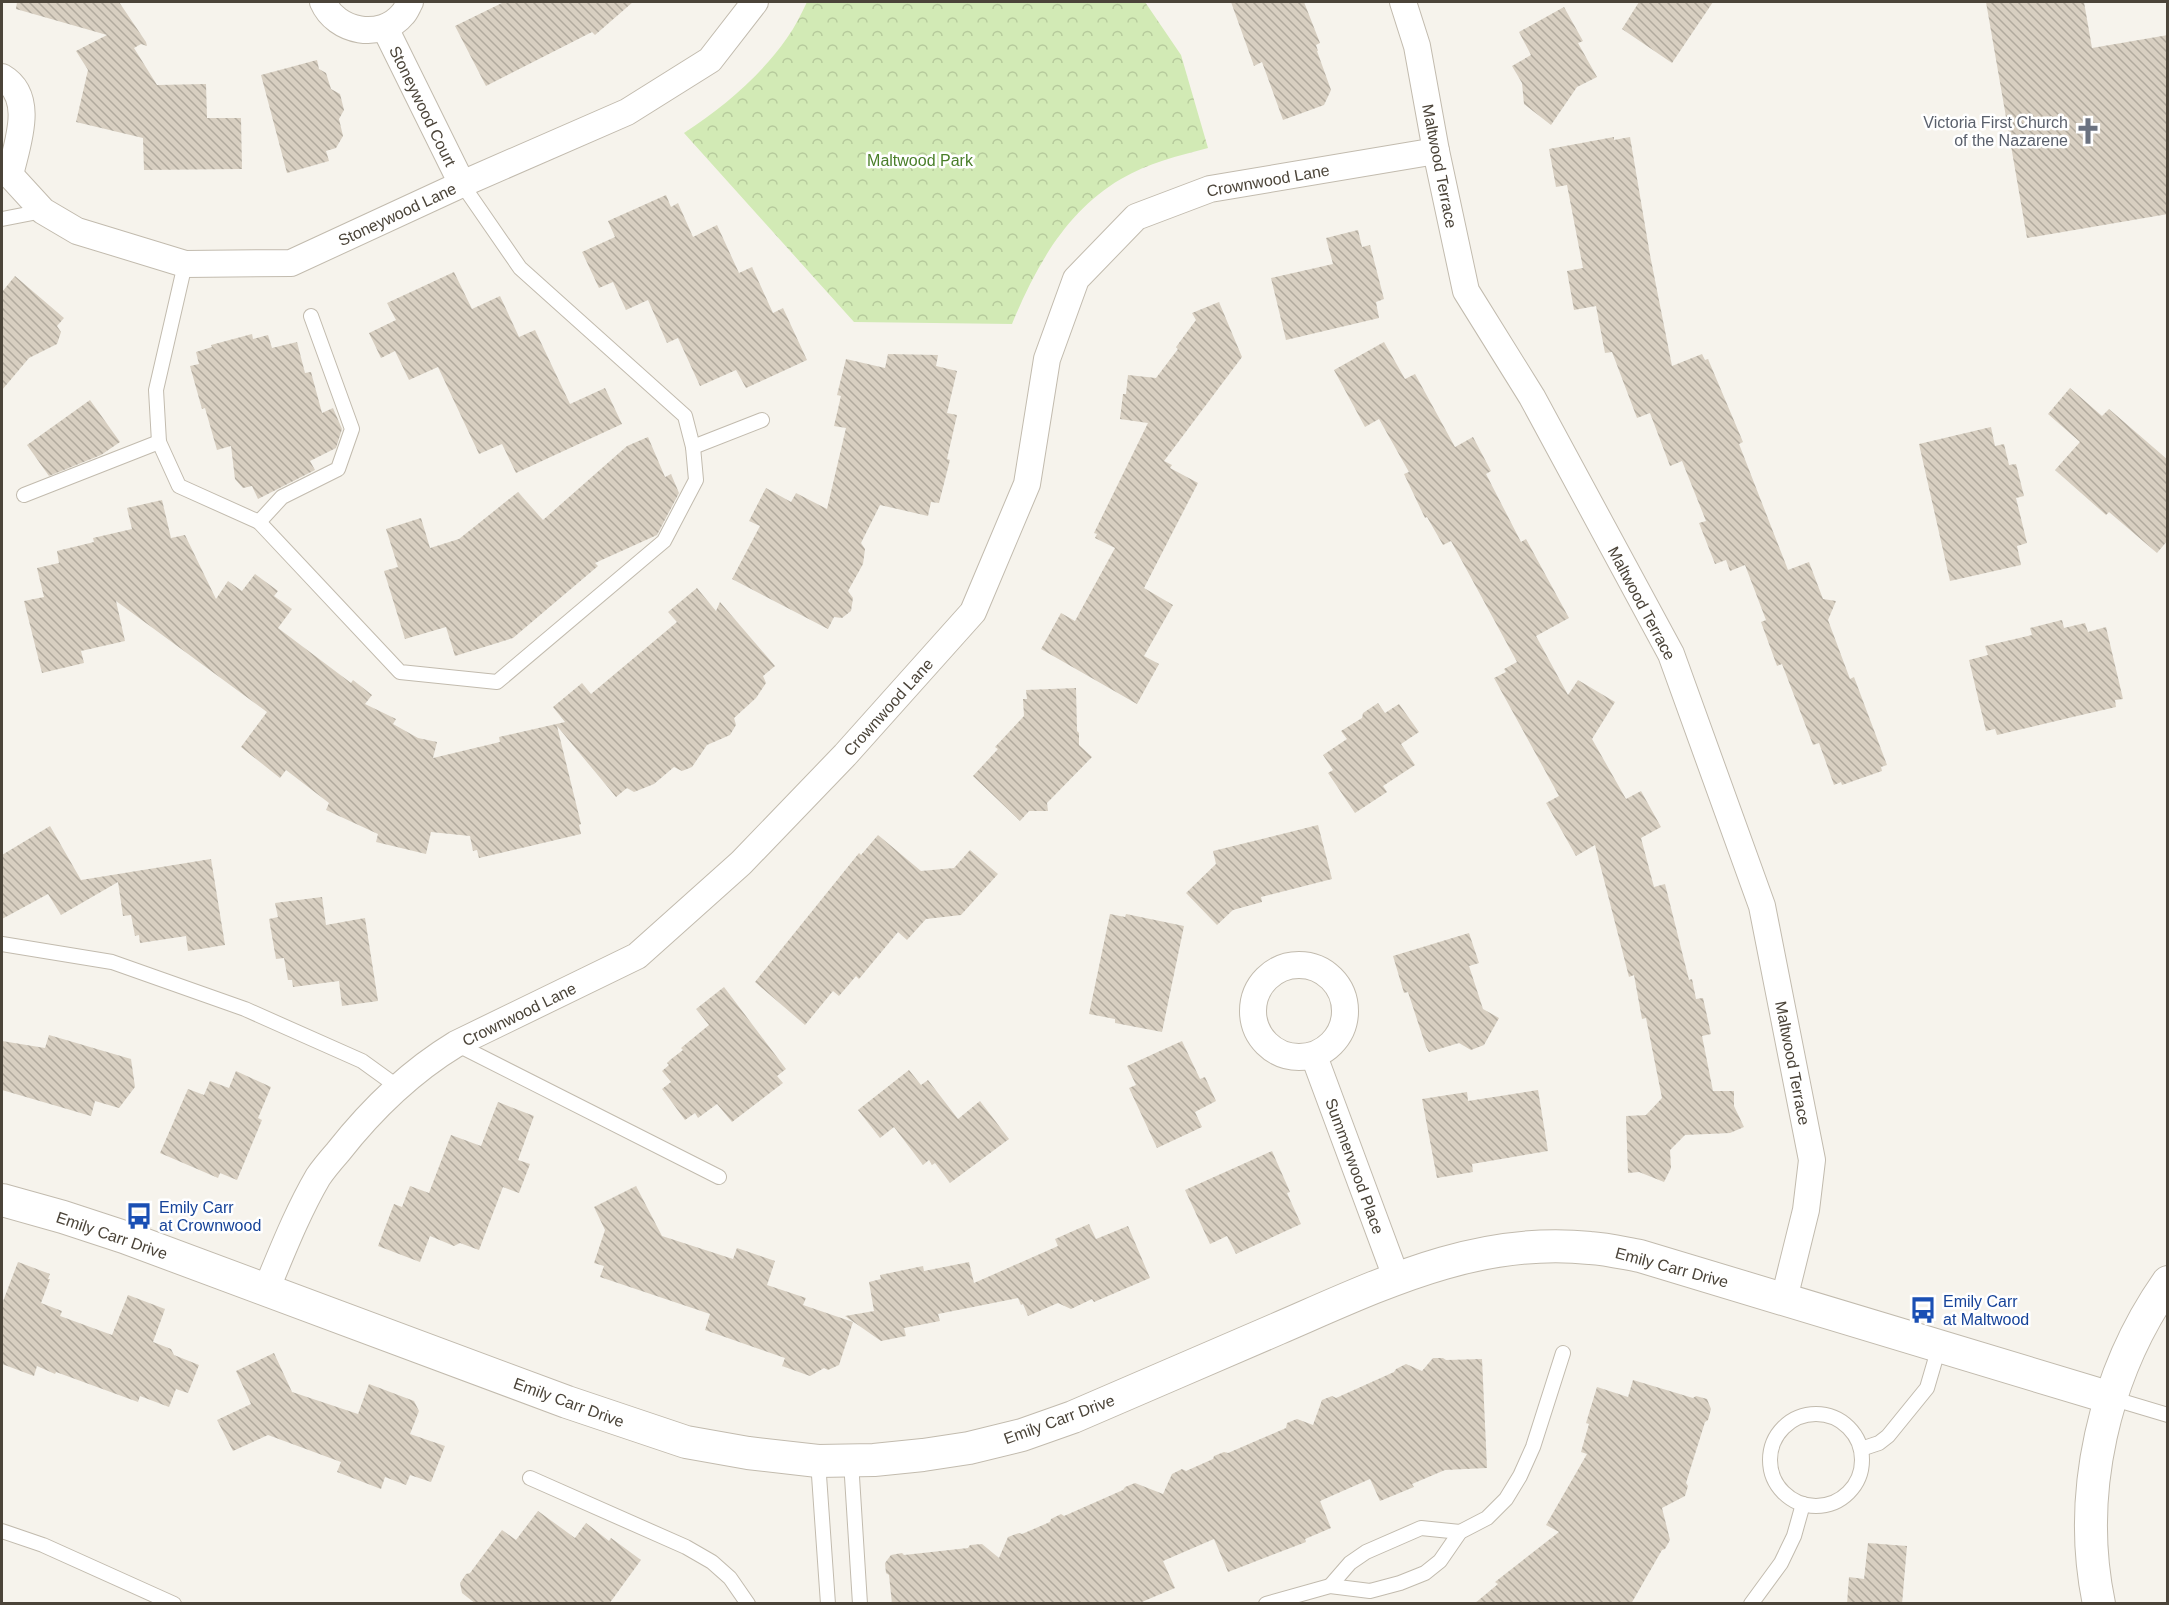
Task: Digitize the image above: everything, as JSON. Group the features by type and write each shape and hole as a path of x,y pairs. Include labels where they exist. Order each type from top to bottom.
{"street":[{"name":"Stoneywood Court","path":"323,2 327,11 343,25 364,31 385,28 402,15 410,2"},
{"name":"Stoneywood Lane","path":"2,77 11,82 22,104 20,131 6,174 43,211 77,231 185,264 291,263 636,107 710,60 755,2"},
{"name":"Maltwood Terrace","path":"1403,2 1417,46 1436,151 1466,291 1532,398 1671,654 1762,906 1812,1160 1806,1210 1784,1299"},
{"name":"Stoneywood Court","path":"385,28 462,184"},
{"name":"Crownwood Lane","path":"266,1290 291,1230 319,1176 354,1132 398,1087 428,1061 456,1044 637,956 741,863 845,755 973,612 1028,484 1047,359 1076,279 1136,217 1210,189 1436,151"},
{"name":"Summerwood Place","path":"1314,1056 1396,1277"},
{"name":"Emily Carr Drive","path":"2,1200 124,1237 567,1402 686,1442 748,1454 818,1461 851,1461 923,1455 969,1448 1032,1431 1073,1417 1396,1277 1464,1256 1545,1247 1589,1248 1640,1256 2111,1398"},
{"path":"2099,1604 2095,1583 2091,1520 2097,1453 2111,1398 2126,1357 2152,1305 2168,1282"}],"lane":[{"path":"185,264 156,390 159,442 179,486 259,522 400,672 496,682 664,541 696,480 693,447 685,416 520,267 462,184"},
{"path":"2,219 43,211"},
{"path":"259,522 282,497 338,469 352,429 311,316"},
{"path":"693,447 762,420"},
{"path":"24,495 159,442"},
{"path":"2,944 112,962 245,1009 362,1061 398,1087"},
{"path":"456,1044 719,1177"},
{"path":"1861,1449 1879,1443 1888,1436 1921,1396 1927,1388 1939,1347"},
{"path":"1266,1604 1330,1586 1370,1591 1425,1573 1440,1560 1460,1532 1487,1518 1506,1499 1520,1476 1533,1447 1563,1353"},
{"path":"2111,1398 2168,1415"},
{"path":"1807,1414 1824,1414 1841,1420 1853,1433 1861,1449 1862,1465 1857,1480 1848,1494 1834,1502 1819,1506 1803,1504 1787,1496 1775,1483 1770,1466 1771,1449 1778,1433 1791,1421 1807,1414"},
{"path":"818,1461 828,1604"},
{"path":"851,1461 860,1604"},
{"path":"530,1478 686,1547 712,1562 730,1578 748,1604"},
{"path":"1751,1604 1781,1563 1794,1536 1803,1504"},
{"path":"1330,1586 1350,1563 1366,1552 1421,1528 1460,1532"},
{"path":"2,1531 43,1545 174,1604"}],"green space":[{"name":"Maltwood Park","path":"807,2 1145,2 1181,55 1208,148 1131,173 1101,192 1084,207 1068,224 1042,262 1012,324 854,322 684,133 713,113 765,66 790,34"}],"building":[{"path":"17,2 119,2 146,42 147,46 141,44 134,48 157,85 206,84 207,118 241,118 242,169 144,170 143,138 76,122 88,70 76,51 107,35 16,9"},
{"path":"504,2 633,2 595,35 592,32 486,86 455,26"},
{"path":"1231,2 1304,2 1320,43 1316,45 1317,51 1331,90 1324,105 1283,120 1262,62 1254,66"},
{"path":"1639,2 1713,2 1672,63 1622,29"},
{"name":"Victoria First Church of the Nazarene","path":"1986,2 2084,2 2092,48 2168,35 2168,214 2027,238"},
{"path":"1564,7 1583,41 1578,43 1597,77 1577,87 1551,125 1524,104 1522,83 1512,66 1531,55 1519,32"},
{"path":"317,60 319,69 326,73 331,89 340,94 344,110 339,119 343,136 336,148 326,151 329,161 287,173 261,75"},
{"path":"1614,137 1614,140 1630,137 1672,366 1702,354 1705,360 1708,359 1743,442 1739,444 1788,570 1809,562 1823,599 1836,601 1828,620 1850,679 1854,677 1887,765 1881,767 1882,771 1842,785 1841,782 1834,785 1819,743 1813,745 1782,664 1777,666 1761,622 1766,620 1745,565 1730,571 1726,560 1715,564 1699,523 1706,521 1682,461 1670,466 1650,413 1637,418 1612,352 1605,353 1596,306 1574,310 1567,271 1583,268 1567,185 1556,187 1549,149"},
{"path":"666,195 671,207 678,203 693,237 717,225 739,273 752,267 773,313 783,308 807,360 746,388 736,370 700,386 678,338 667,343 648,300 626,310 613,282 599,288 582,252 615,237 608,221"},
{"path":"1358,230 1362,247 1370,245 1384,299 1376,302 1379,318 1286,340 1271,278 1333,264 1326,238"},
{"path":"454,272 472,309 500,296 519,337 535,330 570,404 605,388 622,424 516,473 502,444 479,454 438,367 409,380 395,351 381,358 369,333 396,320 387,303"},
{"path":"15,276 64,318 57,326 61,332 57,344 29,358 2,390 2,292"},
{"path":"1219,302 1242,357 1164,461 1172,465 1170,468 1198,483 1144,588 1173,605 1144,656 1159,664 1137,704 1041,649 1061,613 1075,621 1115,548 1095,538 1097,534 1094,533 1148,423 1120,419 1128,375 1156,378 1196,320 1192,313"},
{"path":"252,334 253,339 268,335 272,348 297,342 305,373 311,372 322,413 333,408 342,429 336,448 310,461 315,470 258,499 252,486 243,488 235,479 231,446 217,450 190,366 199,364 196,352 212,347 211,345"},
{"path":"1384,342 1405,379 1415,374 1455,447 1473,437 1491,471 1486,474 1521,542 1526,539 1569,618 1536,636 1568,695 1578,680 1615,702 1592,739 1626,799 1641,791 1661,827 1641,838 1654,887 1665,884 1689,980 1692,979 1696,999 1703,998 1711,1034 1702,1036 1713,1091 1734,1091 1734,1106 1744,1127 1730,1133 1685,1135 1670,1150 1671,1168 1664,1182 1639,1172 1628,1173 1626,1116 1646,1115 1662,1098 1646,1018 1642,1019 1634,975 1629,977 1595,845 1576,856 1546,803 1559,796 1494,678 1506,672 1504,669 1517,662 1451,541 1443,545 1427,517 1425,518 1404,474 1409,472 1379,419 1365,427 1334,370"},
{"path":"888,354 938,355 936,366 957,371 947,413 957,415 947,459 950,460 939,503 931,502 928,516 880,505 861,543 865,549 863,564 848,591 853,598 851,611 842,618 834,617 828,629 732,579 760,526 749,521 766,488 791,502 796,493 827,509 846,428 834,426 841,396 837,395 846,359 885,368"},
{"path":"2070,388 2102,416 2109,409 2168,460 2168,540 2157,553 2109,512 2106,515 2055,470 2080,442 2048,414"},
{"path":"90,400 120,442 101,455 49,476 27,445"},
{"path":"1991,427 1995,446 2004,444 2009,465 2016,464 2024,496 2016,498 2027,543 2017,546 2021,565 1950,581 1919,444"},
{"path":"648,437 665,477 671,474 679,493 657,535 595,563 598,566 513,638 455,656 446,627 405,639 384,571 398,567 386,529 421,518 430,548 459,539 518,492 543,520 627,446"},
{"path":"162,500 171,538 185,535 216,599 228,581 242,591 255,574 278,591 274,596 292,609 278,628 351,683 353,680 372,695 365,704 396,719 393,724 418,738 437,742 433,758 500,742 499,737 565,722 553,707 582,683 591,694 677,622 668,612 697,588 716,611 720,602 775,666 763,676 766,683 756,698 734,718 736,725 730,735 707,745 692,767 682,771 674,767 654,784 634,792 627,788 616,797 557,726 581,824 579,825 581,834 479,858 477,850 473,851 470,836 431,832 426,854 376,842 378,834 326,810 329,803 286,770 280,778 241,747 267,712 116,601 125,641 81,651 84,663 42,673 24,601 44,597 37,568 59,563 57,551 94,542 93,538 132,529 127,508"},
{"path":"2062,620 2064,628 2085,623 2088,632 2106,627 2123,699 2115,700 2116,707 1997,735 1995,729 1986,731 1969,660 1988,655 1985,646 2032,635 2030,628"},
{"path":"1076,688 1079,745 1092,757 1047,803 1048,811 1029,811 1020,821 973,776 998,749 995,747 1024,716 1023,699 1027,699 1026,690"},
{"path":"1378,703 1385,713 1399,704 1419,732 1401,744 1415,765 1383,786 1387,792 1355,813 1328,773 1333,770 1323,755 1347,739 1341,731 1362,718 1363,713"},
{"path":"1318,825 1332,879 1261,897 1262,902 1233,910 1217,925 1186,893 1216,864 1213,851"},
{"path":"50,826 81,880 211,859 225,945 188,951 186,936 140,943 139,935 135,936 131,915 123,916 118,882 61,915 48,894 2,919 2,855"},
{"path":"878,835 921,871 954,868 970,850 998,874 961,915 926,919 907,940 898,932 859,979 856,976 839,996 833,991 805,1025 755,982 859,853 861,855"},
{"path":"322,897 326,925 365,918 378,1001 342,1006 339,981 293,987 292,980 288,980 284,958 276,959 269,919 278,917 275,903"},
{"path":"1110,914 1125,917 1126,914 1184,926 1162,1032 1115,1023 1115,1019 1089,1014"},
{"path":"1469,933 1479,963 1469,966 1483,1009 1499,1018 1484,1045 1471,1050 1459,1043 1429,1052 1408,992 1404,993 1393,956"},
{"path":"724,987 786,1069 777,1076 783,1083 732,1122 717,1104 698,1118 695,1113 685,1120 662,1089 671,1082 662,1071 669,1065 667,1063 670,1060 683,1050 681,1048 709,1025 696,1009"},
{"path":"49,1035 131,1059 135,1087 119,1108 95,1101 91,1116 2,1090 2,1041 45,1048"},
{"path":"1182,1041 1200,1079 1205,1077 1216,1101 1195,1112 1202,1127 1157,1148 1129,1088 1136,1085 1127,1066"},
{"path":"909,1070 921,1085 928,1080 958,1119 980,1101 1009,1139 950,1183 935,1163 932,1165 929,1160 923,1165 894,1127 880,1138 858,1110"},
{"path":"236,1071 271,1087 258,1118 262,1120 237,1180 220,1173 218,1178 160,1153 188,1089 204,1095 210,1081 229,1088"},
{"path":"1538,1090 1548,1151 1472,1164 1473,1172 1437,1178 1422,1099 1467,1092 1468,1101"},
{"path":"498,1102 534,1116 518,1160 530,1164 519,1193 503,1187 479,1250 460,1243 454,1246 430,1236 420,1262 378,1246 394,1204 402,1207 410,1186 429,1193 451,1135 481,1146"},
{"path":"1272,1151 1301,1224 1236,1254 1227,1236 1210,1244 1185,1190"},
{"path":"636,1186 662,1236 733,1259 737,1248 775,1261 767,1285 806,1298 803,1305 853,1322 839,1365 828,1370 824,1368 810,1376 782,1366 785,1358 705,1330 710,1314 600,1277 604,1266 594,1263 605,1230 594,1207"},
{"path":"1089,1224 1096,1239 1128,1226 1150,1278 1094,1302 1092,1299 1071,1309 1058,1303 1028,1316 1018,1298 938,1314 940,1321 904,1328 906,1336 881,1341 845,1316 874,1311 869,1282 881,1279 880,1275 923,1266 924,1271 969,1262 974,1283 1058,1246 1055,1239"},
{"path":"18,1262 50,1274 41,1303 62,1311 60,1316 112,1335 128,1295 165,1309 153,1342 171,1349 174,1355 199,1365 188,1393 176,1389 169,1407 140,1396 138,1402 37,1366 34,1376 2,1364 2,1304"},
{"path":"274,1353 292,1392 358,1414 369,1384 414,1401 419,1411 410,1434 445,1446 431,1482 410,1475 406,1485 385,1477 381,1489 337,1472 341,1462 268,1435 233,1451 217,1420 251,1404 236,1371"},
{"path":"1433,1358 1482,1359 1487,1468 1445,1470 1412,1484 1414,1487 1380,1501 1370,1479 1320,1501 1331,1528 1305,1539 1306,1542 1228,1572 1214,1539 1163,1561 1175,1588 1137,1604 892,1604 889,1575 886,1573 885,1563 891,1555 968,1548 970,1545 982,1544 999,1558 1008,1537 1022,1534 1050,1522 1051,1519 1061,1514 1064,1516 1135,1483 1163,1494 1172,1474 1182,1469 1186,1471 1213,1459 1214,1456 1224,1452 1228,1453 1286,1428 1287,1423 1297,1419 1313,1425 1322,1400 1332,1396 1336,1398 1394,1372 1406,1364 1422,1371"},
{"path":"1633,1380 1693,1398 1696,1396 1707,1399 1711,1409 1686,1483 1688,1486 1685,1496 1662,1508 1670,1540 1631,1604 1474,1604 1498,1584 1495,1582 1559,1532 1546,1525 1587,1454 1581,1452 1589,1424 1586,1423 1597,1387 1628,1397"},
{"path":"538,1511 575,1538 586,1523 609,1541 611,1538 641,1560 609,1604 476,1604 462,1593 460,1583 502,1530 516,1540"},
{"path":"1868,1543 1907,1546 1902,1604 1847,1604 1849,1577 1864,1579"}],"place":[{"name":"Victoria First Church of the Nazarene","path":"2088,131"},
{"name":"Emily Carr at Crownwood","path":"139,1216"},
{"name":"Emily Carr at Maltwood","path":"1923,1310"}]}
